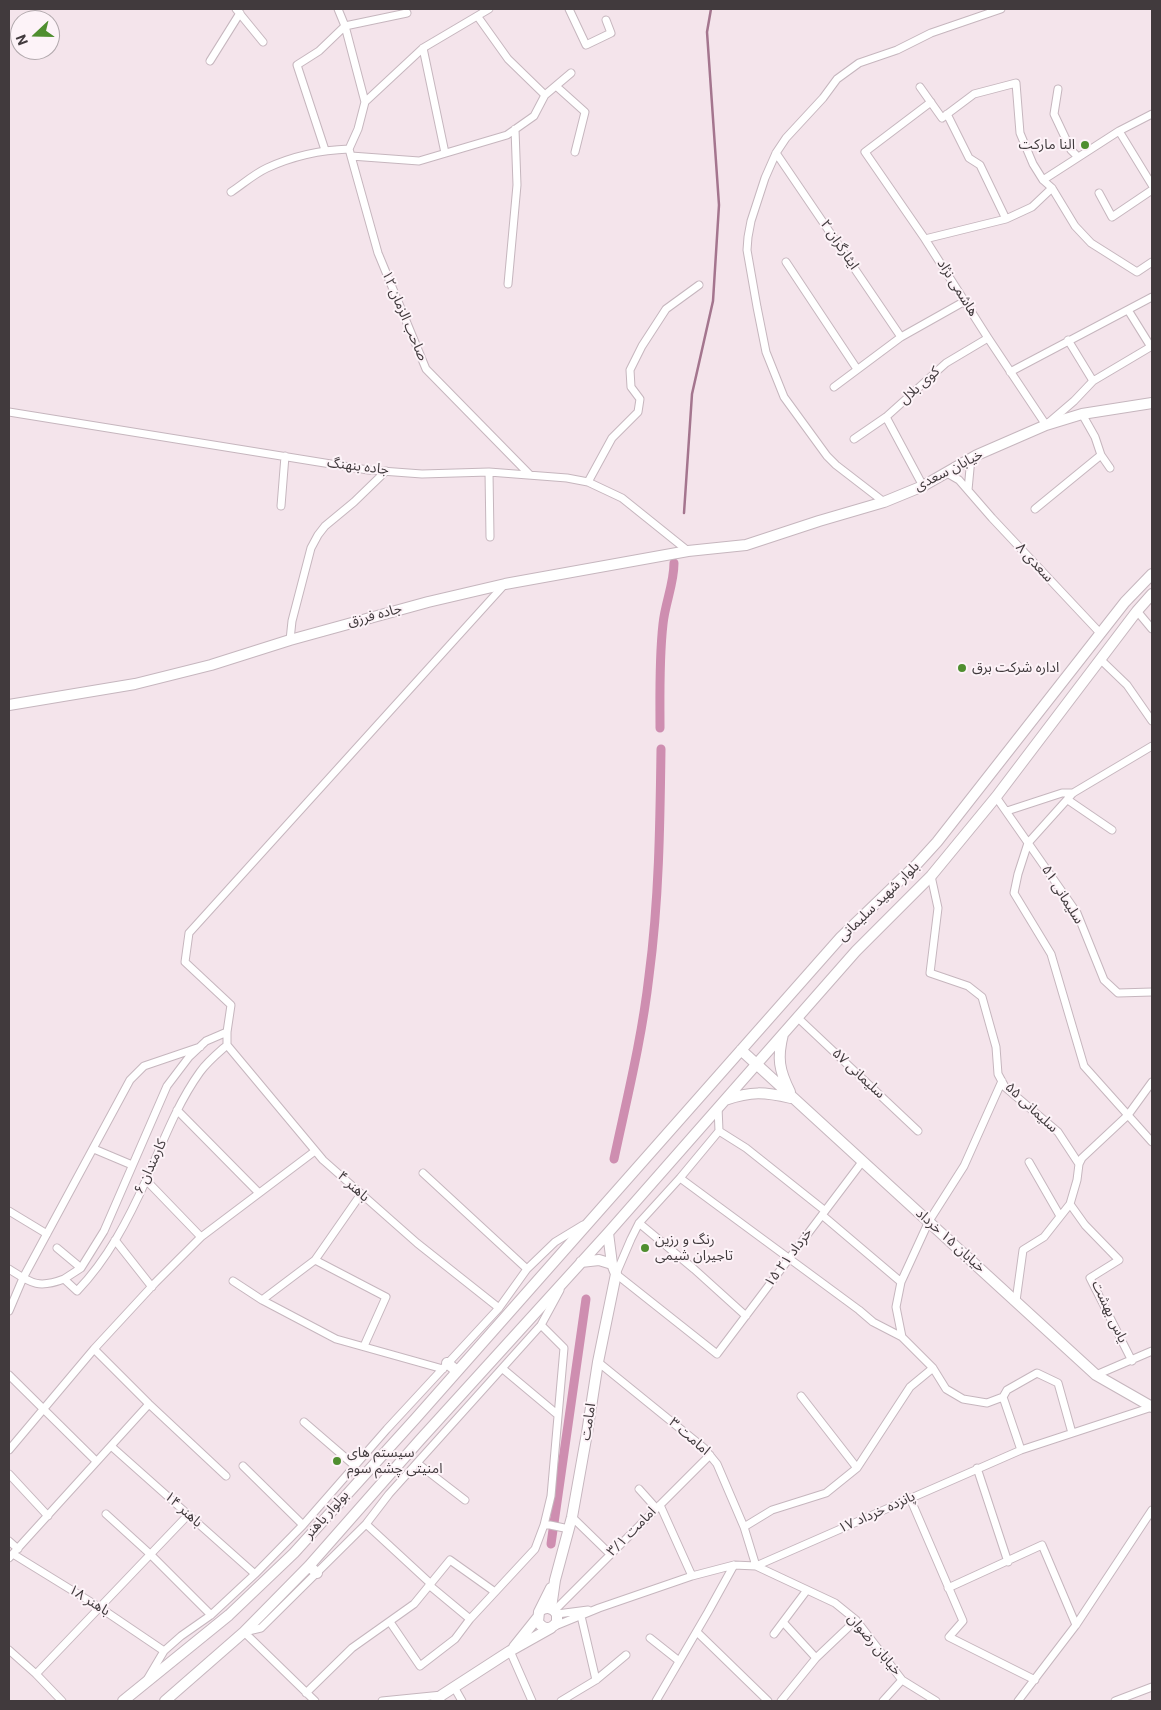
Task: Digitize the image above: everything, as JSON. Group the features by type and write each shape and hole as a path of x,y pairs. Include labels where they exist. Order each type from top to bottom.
{"main road":[{"name":"خیابان سعدی","path":"746,545 884,502 923,486 971,458 1046,425 1082,414 1152,403"},
{"name":"جاده فرزق","path":"9,705 135,684 211,665 290,640 428,602 506,584 688,551 746,545"},
{"name":"بلوار شهید سلیمانی","path":"592,1220 841,937 917,864 937,842 1125,602 1152,574"},
{"name":"بلوار شهید سلیمانی","path":"608,1233 856,951 931,876 996,797 1137,611 1152,594"},
{"path":"1057,690 1070,701"},
{"path":"784,1032 779,1051 779,1062 783,1079 792,1098"},
{"name":"خیابان ۱۵ خرداد","path":"741,1050 1096,1375 1152,1407"},
{"path":"721,1104 751,1093 767,1093 792,1098"},
{"name":"بولوار باهنر","path":"123,1701 229,1615 294,1553 592,1220"},
{"path":"608,1233 612,1264 616,1274"},
{"name":"بولوار باهنر","path":"165,1701 313,1570 418,1441 608,1233"},
{"path":"581,1262 599,1260 612,1264"},
{"name":"امامت","path":"555,1611 555,1580 563,1528 572,1517 598,1362 616,1274"},
{"path":"445,1366 457,1371"},
{"path":"416,1418 421,1426 429,1430"},
{"path":"405,1430 414,1433 418,1441"},
{"name":"امامت","path":"510,1651 538,1614 555,1580"},
{"path":"547,1608 555,1611 557,1622 553,1627 546,1628 541,1626 538,1622 538,1614 547,1608"},
{"name":"امامت","path":"439,1698 510,1651 553,1627"}],"street":[{"path":"338,9 345,26 365,102 350,153"},
{"path":"365,102 423,48 489,9"},
{"path":"569,9 586,45 611,33 606,20"},
{"path":"884,502 827,456 784,397 766,352 747,250 748,238 765,178 776,153 786,138 823,98 837,79 859,63 897,50 931,33 1001,9"},
{"path":"210,61 238,11 263,42"},
{"path":"325,150 297,65 319,51 345,26 407,13"},
{"path":"478,16 508,59 545,96"},
{"path":"423,48 445,154"},
{"path":"231,192 266,168 300,156 325,150 419,161 507,135 534,116 545,96 571,73"},
{"path":"945,116 974,94 1016,83 1020,133 1033,164 1043,180 1052,188 1075,226 1091,243 1137,272 1152,262"},
{"path":"556,86 585,112 576,152"},
{"path":"920,88 945,116 969,158 980,165 1006,219"},
{"path":"1058,89 1054,114 1071,150 1078,157"},
{"name":"هاشمی نژاد","path":"931,102 865,152 925,239 1046,425"},
{"path":"1043,180 1119,131 1152,114"},
{"path":"508,284 517,185 515,129"},
{"path":"1119,131 1152,185"},
{"name":"صاحب الزمان ۱۲","path":"350,153 378,253 426,369 530,475"},
{"name":"ایثارگران ۲","path":"776,153 901,337"},
{"path":"925,239 1006,219 1032,207 1052,188"},
{"path":"1099,194 1112,218 1152,190"},
{"path":"786,262 857,369"},
{"path":"588,482 612,438 638,412 640,399 631,387 630,370 642,346 666,309 698,285"},
{"path":"1010,372 1152,297"},
{"path":"834,387 901,337 965,301"},
{"path":"1046,425 1074,401 1093,381 1151,347 1128,310"},
{"name":"کوی بلال","path":"854,439 886,416 946,363 988,338"},
{"path":"1068,340 1093,381"},
{"name":"جاده بنهنگ","path":"9,412 368,470 422,474 489,472 567,478 588,482 622,498 688,551"},
{"path":"1082,414 1095,437 1101,455 1110,468"},
{"path":"886,416 923,486"},
{"path":"1034,509 1101,455"},
{"path":"281,506 285,456"},
{"path":"968,490 971,458"},
{"path":"290,640 292,621 311,548 318,534 386,471"},
{"path":"489,472 490,537"},
{"name":"سعدی ۸","path":"947,473 959,480 1101,634"},
{"path":"227,1045 231,1005 185,962 188,933 506,584"},
{"path":"1137,611 1152,629"},
{"path":"1101,660 1127,685 1152,721"},
{"path":"1152,746 1073,793 1028,843 1014,894 1051,954 1084,1066 1152,1142"},
{"path":"1007,812 1062,792 1073,793"},
{"name":"سلیمانی ۵۱","path":"996,797 1076,913 1104,980 1118,993 1152,992"},
{"path":"1068,800 1112,830"},
{"name":"سلیمانی ۵۵","path":"931,876 938,908 930,974 968,986 982,997 996,1047 998,1074 1002,1081 1006,1087 1058,1132 1079,1164"},
{"name":"سلیمانی ۵۷","path":"797,1017 918,1131"},
{"path":"9,1269 38,1285 52,1284 81,1268 104,1231 167,1086 189,1057 206,1041 227,1032"},
{"name":"کارمندان ۶","path":"64,1279 77,1291 92,1275 115,1240 146,1180 177,1110 201,1070 227,1045"},
{"name":"باهنر ۴","path":"227,1045 323,1160 417,1243 499,1308"},
{"path":"9,1311 23,1278 130,1080 144,1066 200,1047"},
{"path":"902,1337 896,1307 901,1282 929,1221 964,1166 1002,1081"},
{"path":"1016,1301 1023,1250 1044,1237 1070,1204 1082,1158 1128,1115 1152,1082"},
{"path":"616,1274 640,1223 720,1131 721,1104"},
{"path":"177,1110 258,1192"},
{"path":"720,1131 746,1148 823,1212 901,1282"},
{"path":"94,1149 132,1165"},
{"path":"9,1450 94,1349 200,1237 258,1192 316,1151"},
{"name":"۱۵ خرداد ۲١","path":"616,1274 717,1354 862,1162"},
{"path":"1029,1162 1060,1216"},
{"path":"423,1172 527,1269"},
{"path":"680,1178 790,1258 873,1322 902,1337 933,1368 946,1389 963,1399 987,1403 1003,1397 1007,1390 1037,1373 1058,1383 1072,1433"},
{"path":"146,1180 200,1237"},
{"path":"262,1300 316,1260 361,1194"},
{"name":"یاس بهشت","path":"1070,1204 1084,1225 1119,1260 1090,1278 1132,1361"},
{"path":"9,1211 48,1234"},
{"path":"142,1686 164,1651 181,1636 211,1615 303,1525 499,1308 527,1269 554,1242 592,1220"},
{"path":"640,1223 746,1316"},
{"path":"115,1240 152,1287"},
{"path":"57,1248 81,1268"},
{"path":"316,1260 386,1297 364,1346"},
{"path":"313,1570 366,1524 389,1494 503,1369 541,1325 565,1280"},
{"path":"233,1281 262,1300 336,1339 445,1366"},
{"path":"390,1622 420,1666 455,1638 534,1549 547,1525 564,1348 541,1325"},
{"path":"94,1349 149,1404 226,1476"},
{"path":"1096,1375 1152,1351"},
{"name":"امامت ۳","path":"598,1362 704,1448 717,1464 744,1528 756,1566"},
{"path":"744,1528 772,1510 826,1493 857,1468 910,1387 933,1368"},
{"path":"503,1369 558,1415"},
{"path":"9,1375 96,1461"},
{"path":"801,1396 857,1468"},
{"path":"1003,1397 1021,1450"},
{"path":"13,1554 149,1404"},
{"name":"پانزده خرداد ۱۷","path":"553,1627 598,1608 692,1576 734,1565 756,1566 1021,1450 1152,1407"},
{"path":"304,1422 355,1466"},
{"name":"باهنر ۱۴","path":"111,1446 255,1574"},
{"name":"امامت ۳/۱","path":"555,1611 710,1455"},
{"path":"417,1463 465,1500"},
{"path":"243,1466 303,1525"},
{"path":"977,1468 1008,1562"},
{"path":"9,1474 48,1516"},
{"path":"639,1489 658,1506 692,1576"},
{"path":"910,1498 962,1621 949,1637 1035,1680"},
{"path":"1018,1701 1076,1625 1152,1510"},
{"path":"106,1514 150,1554 211,1615"},
{"path":"36,1674 188,1515"},
{"path":"572,1517 610,1554"},
{"path":"366,1524 430,1585 470,1619"},
{"path":"547,1525 563,1528"},
{"name":"باهنر ۱۸","path":"9,1541 13,1554 99,1607 164,1651"},
{"path":"948,1588 1042,1545 1076,1625"},
{"path":"306,1692 352,1648 414,1604 450,1560 495,1592"},
{"path":"656,1701 734,1565"},
{"name":"خیابان رضوان","path":"756,1566 835,1603 856,1620 902,1680 936,1701"},
{"path":"774,1634 807,1590"},
{"name":"پانزده خرداد ۱۷","path":"555,1611 598,1608"},
{"path":"580,1616 596,1680"},
{"path":"781,1701 816,1658 856,1620"},
{"path":"783,1622 816,1658"},
{"path":"244,1632 315,1701"},
{"path":"697,1632 768,1701"},
{"path":"650,1638 679,1661"},
{"path":"9,1650 62,1701"},
{"path":"510,1651 532,1701"},
{"path":"561,1701 596,1680 626,1655"},
{"path":"9,1659 19,1659"},
{"path":"883,1701 902,1680"},
{"path":"454,1687 462,1701"},
{"path":"1115,1701 1152,1687"},
{"path":"382,1701 439,1698"}],"waterway":[{"path":"684,513 692,394 713,301 719,205 707,32 711,9"},
{"path":"660,728 662,637 674,563"},
{"path":"614,1159 638,1045 652,948 658,863 661,749"},
{"path":"551,1544 586,1299"}],"place":[{"name":"النا مارکت","path":"1085,145"},
{"name":"اداره شرکت برق","path":"962,668"},
{"name":"رنگ و رزین تاجیران شیمی","path":"645,1248"},
{"name":"سیستم های امنیتی چشم سوم","path":"337,1461"}]}
